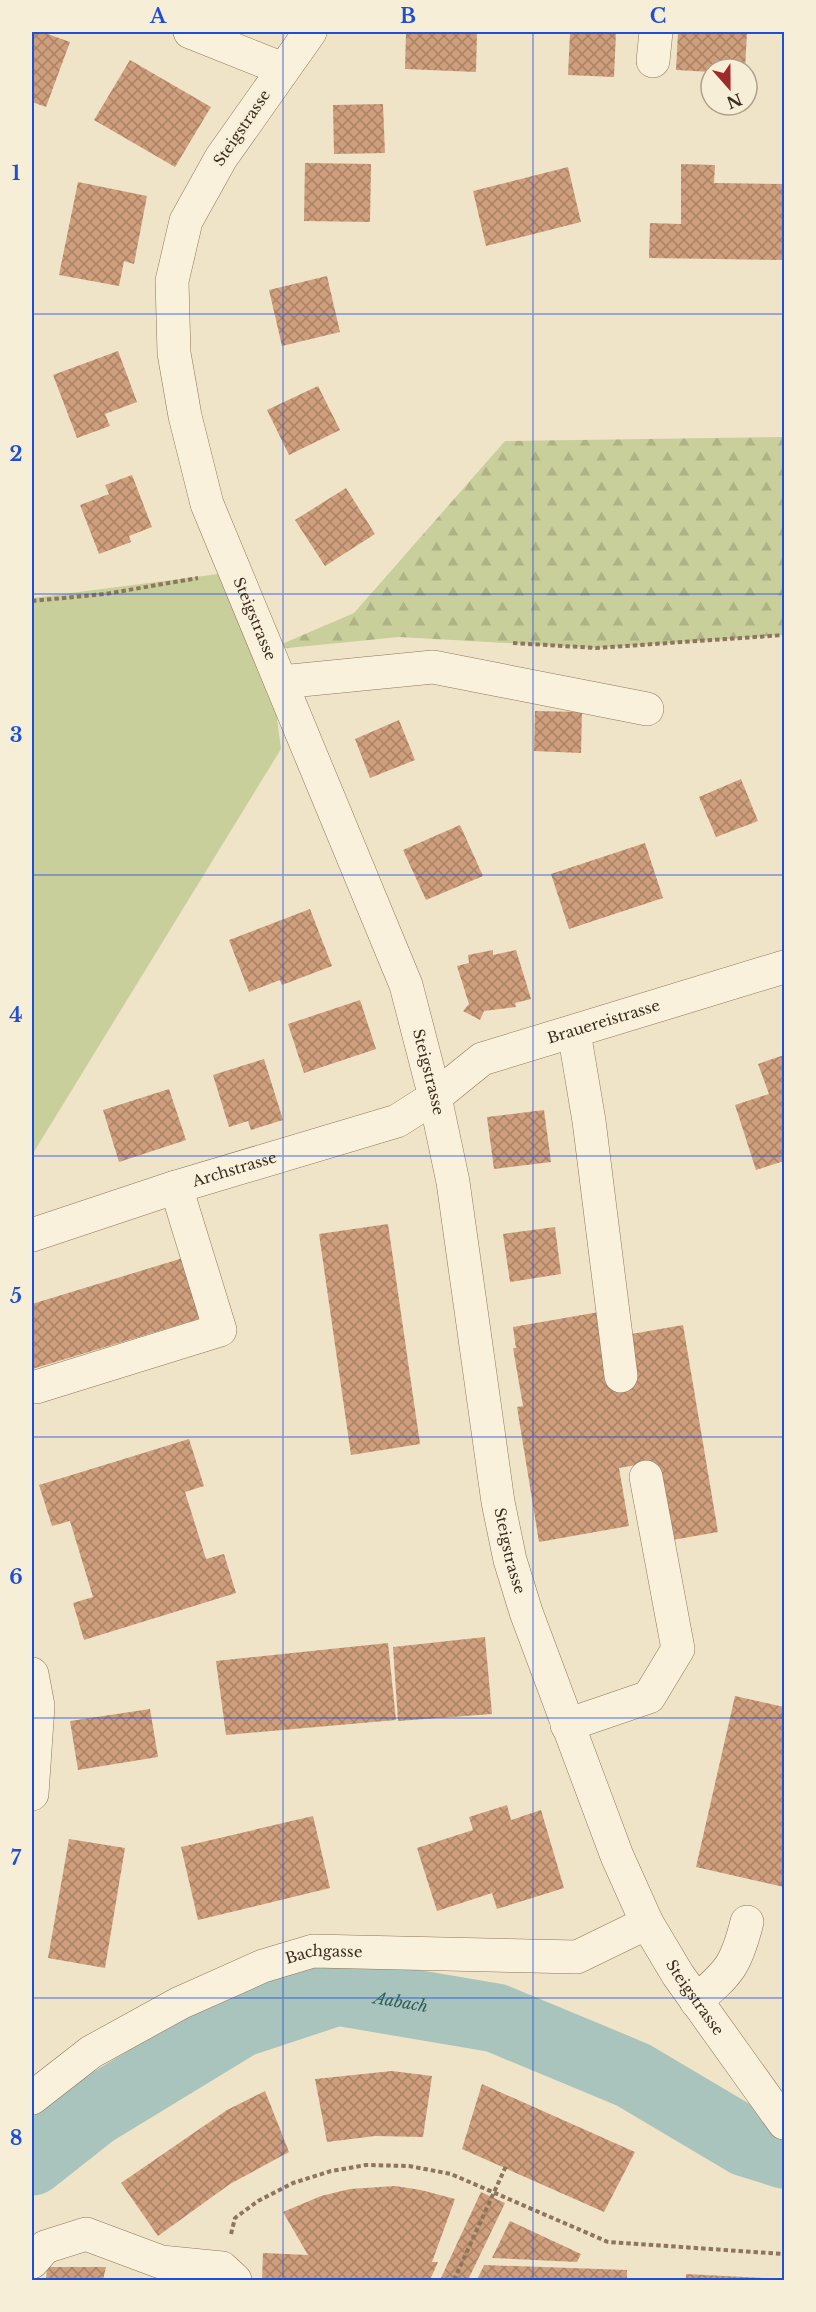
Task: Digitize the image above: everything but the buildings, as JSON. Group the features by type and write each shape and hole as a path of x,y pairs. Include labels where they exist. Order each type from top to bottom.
{"street":[{"path":"190,32 283,69"},
{"name":"Steigstrasse","path":"310,32 221,158 186,221 172,281 174,353 185,416 207,504 406,985 435,1097 453,1182 498,1502 510,1560 567,1725 617,1856 647,1923 696,2001 784,2123"},
{"path":"281,682 433,667 647,709"},
{"name":"Brauereistrasse","path":"435,1097 482,1059 784,967"},
{"path":"574,1032 589,1121 621,1376"},
{"name":"Archstrasse","path":"32,1235 176,1187 397,1121 435,1097"},
{"path":"36,1387 220,1330 176,1187"},
{"path":"567,1725 649,1697 678,1649 646,1477"},
{"path":"32,1674 38,1706 32,1794"},
{"path":"696,2001 722,1979 739,1956 747,1922"},
{"name":"Bachgasse","path":"32,2098 91,2052 180,2003 263,1966 314,1951 577,1957 647,1923"},
{"path":"38,2254 86,2234 160,2262 229,2274"}],"path":[{"path":"32,601 105,594 234,572"},
{"path":"503,642 596,648 784,634"},
{"path":"229,2274 236,2218 258,2201 293,2183 331,2171 366,2165 409,2166 451,2174 495,2191 608,2242 784,2254"},
{"path":"454,2280 506,2166"}],"green space":[{"path":"784,437 784,635 596,648 399,637 268,650 354,613 505,441"},
{"path":"234,572 268,650 281,749 32,1155 32,598"}],"waterway":[{"name":"Aabach","path":"32,2161 94,2112 240,2023 337,1991 496,2018 633,2075 746,2142 784,2154"}]}
